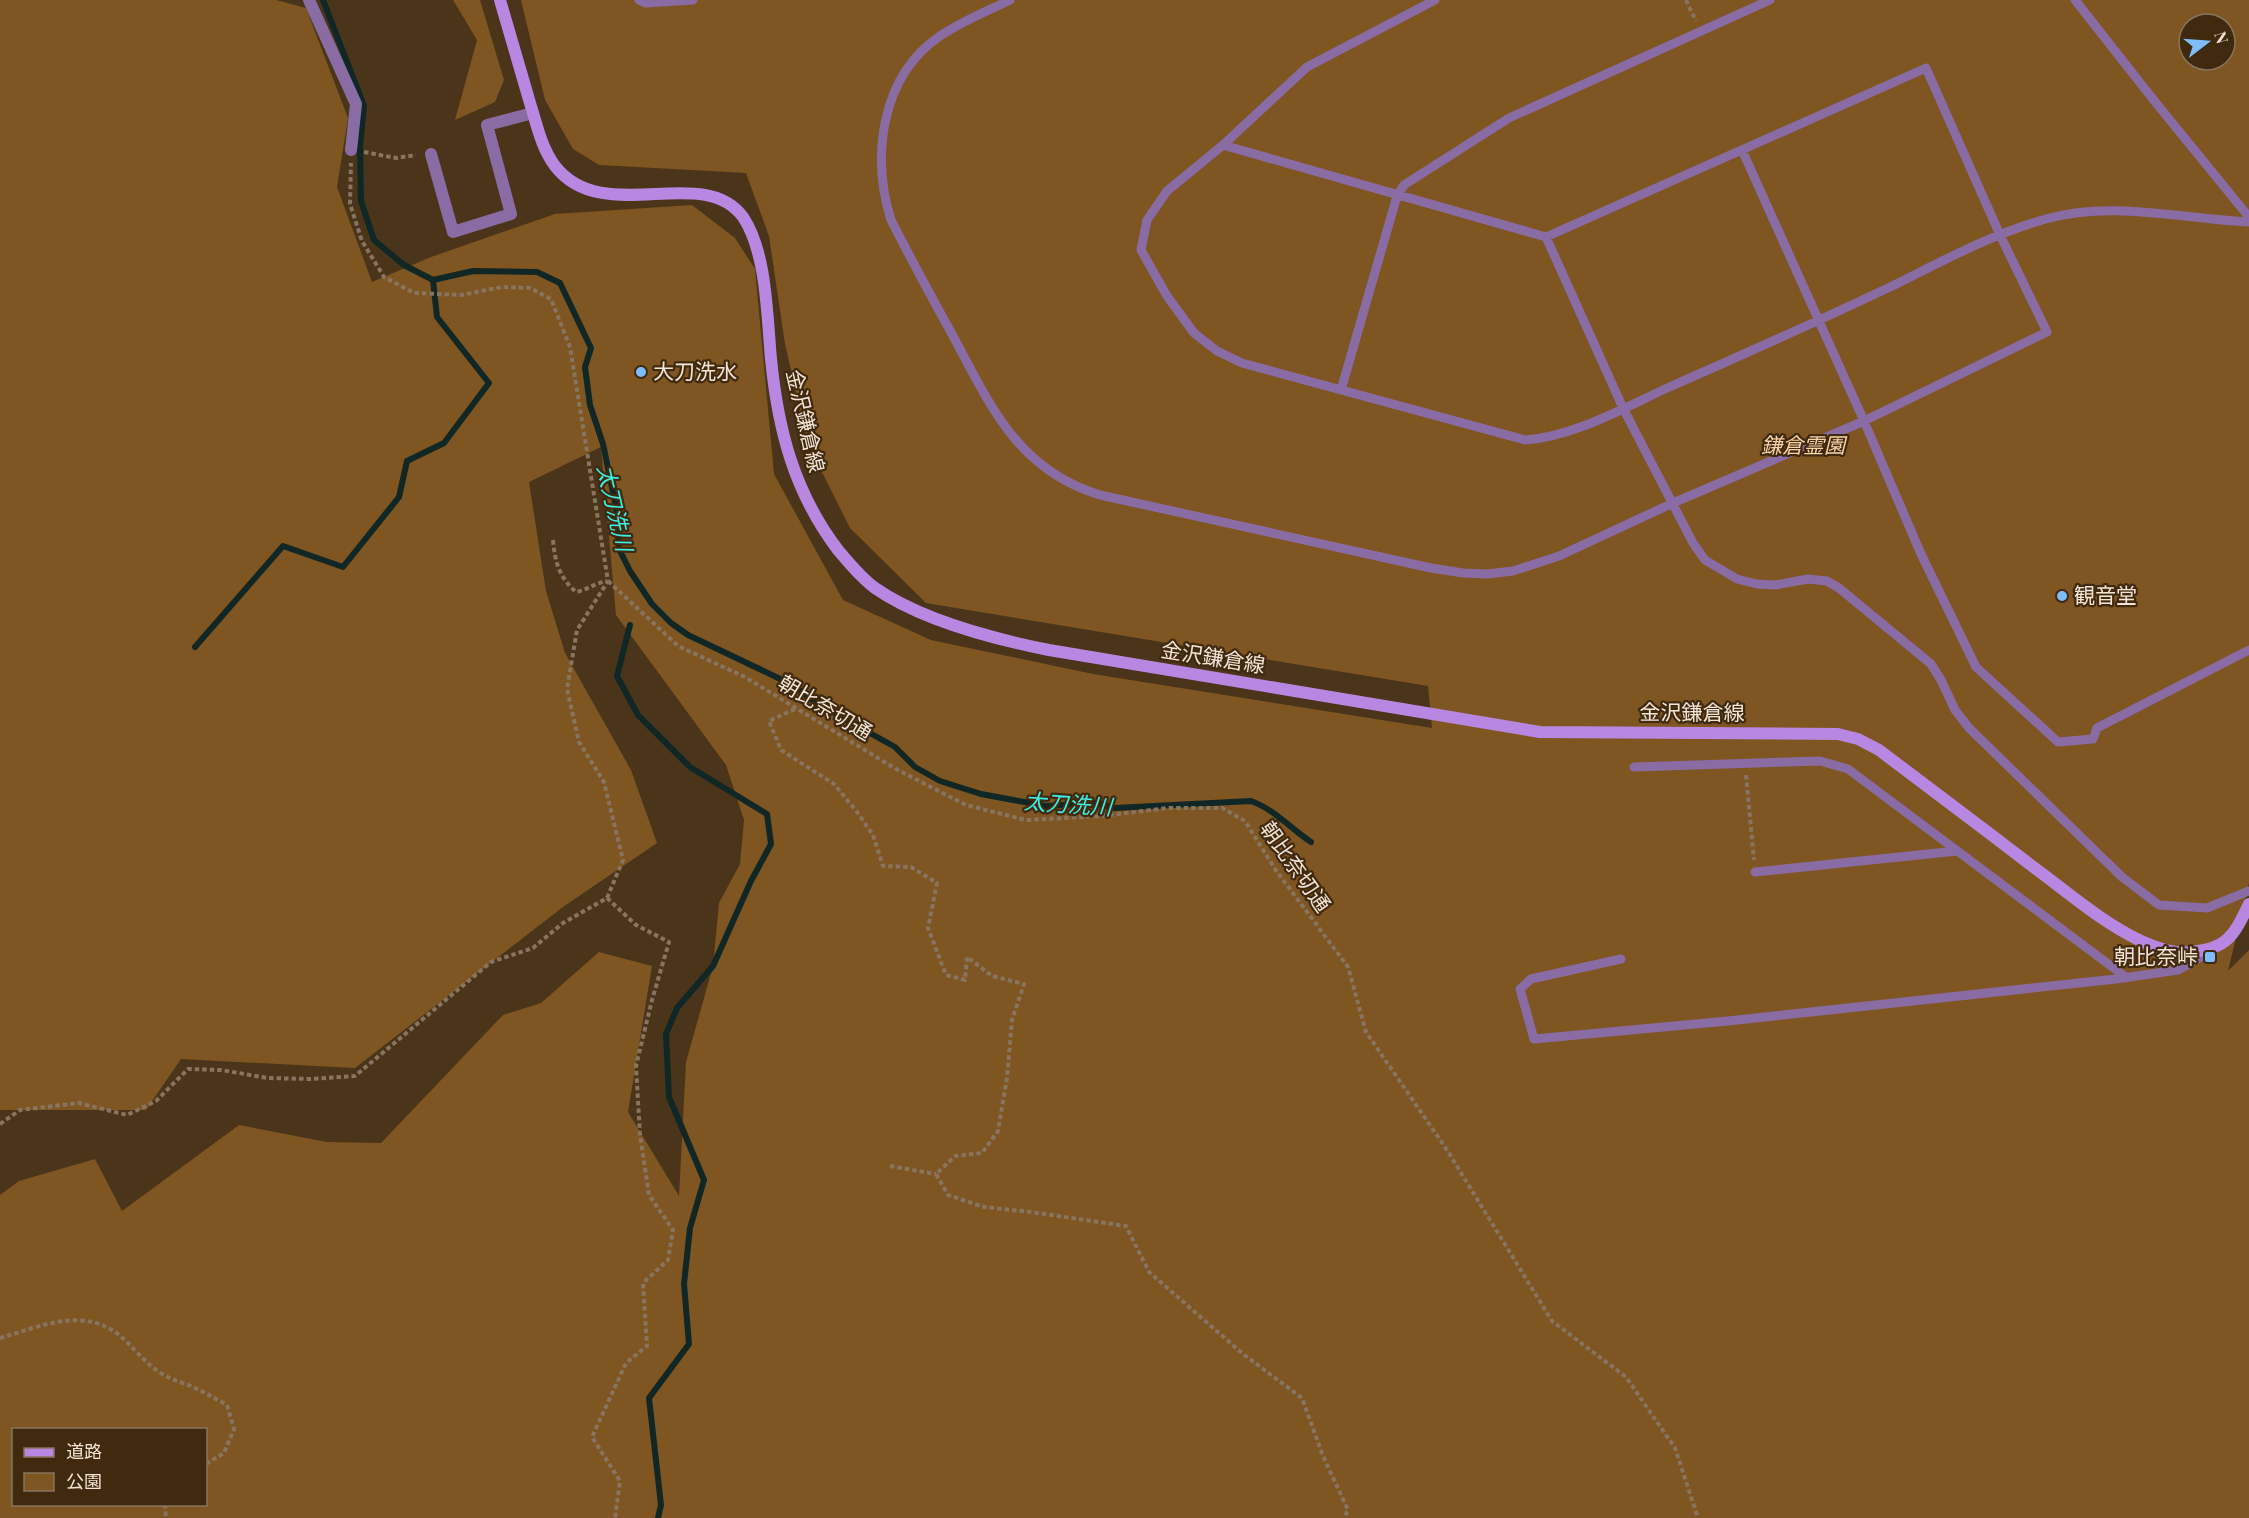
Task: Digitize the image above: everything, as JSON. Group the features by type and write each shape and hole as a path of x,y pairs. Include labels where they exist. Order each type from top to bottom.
{"main road":[{"name":"金沢鎌倉線","path":"500,0 542,144 564,176 580,187 601,194 705,194 732,205 742,217 754,239 764,283 781,420 795,473 810,509 849,563 874,587 905,605 933,617 1049,651 1540,732 1838,734 1858,739 1879,750 2102,918 2142,942 2169,951 2188,952 2205,950 2226,942"},
{"path":"2226,942 2237,929 2249,904"}],"street":[{"path":"309,0 356,104 351,150"},
{"path":"431,154 453,232 511,214 487,125 533,113"}],"lane":[{"path":"639,0 646,3 693,0"},
{"path":"1010,0 940,36 921,52 906,70 894,92 882,140 883,195 891,220 1003,426 1037,462 1056,477 1078,488 1100,495 1431,568 1487,574 1513,571 1559,556 1673,503 1864,422 2047,332 2000,235 1926,68 1546,237 1223,145"},
{"path":"1435,0 1306,67 1223,145 1167,191 1147,220 1141,249 1167,296 1194,333 1217,351 1242,363 1525,440 1545,439 1623,408 1818,321 2000,235 2047,218 2096,210 2249,222"},
{"path":"1341,390 1397,196 1404,185 1509,118 1770,0"},
{"path":"2075,0 2249,217"},
{"path":"1742,150 1921,554 1976,667 2058,742 2093,739 2097,728 2249,650"},
{"path":"1546,237 1623,408 1693,543 1705,560 1737,579 1757,584 1775,585 1808,579 1827,581 1854,598 1930,664 1941,680 1955,710 1969,728 2122,877 2159,905 2207,908 2249,891"},
{"path":"1634,767 1820,761 1848,769 2127,978"},
{"path":"1755,873 1957,850"},
{"path":"1621,959 1531,979 1520,989 1534,1039 1728,1021 2127,978 2178,970 2226,942"}],"path":[{"path":"1686,0 1701,31"},
{"path":"0,1124 20,1110 79,1103 128,1115 156,1101 188,1069 221,1070 268,1078 310,1079 354,1076 491,962 532,948 563,922 607,898 623,860 604,782 579,742 567,689 577,630 608,581 570,347 551,299 530,288 502,287 461,295 414,293 384,277 362,241 350,204 351,150 396,158 431,154"},
{"path":"553,540 556,566 564,581 576,592 596,583 608,581"},
{"name":"朝比奈切通","path":"608,581 678,646 745,677 896,769 966,805 1026,820 1102,816 1168,808 1222,808 1245,821 1275,868 1348,967 1366,1032 1447,1150 1552,1321 1626,1377 1674,1448 1698,1518"},
{"path":"795,708 770,722 781,750 834,784 873,835 883,866 911,867 937,883 928,928 945,975 965,980 967,957 992,976 1024,984 1012,1020 1007,1078 998,1131 982,1153 955,1156 936,1174"},
{"path":"1745,763 1755,873"},
{"path":"607,898 636,925 669,942 636,1066 640,1135 649,1195 673,1230 668,1260 643,1283 647,1346 626,1363 592,1437 620,1481 615,1518"},
{"path":"890,1166 936,1174"},
{"path":"936,1174 948,1195 984,1208 1031,1212 1126,1226 1149,1272 1243,1354 1302,1398 1323,1456 1348,1510 1344,1518"},
{"path":"0,1338 57,1322 84,1319 103,1324 165,1376 194,1387 227,1405 234,1429 224,1453 207,1463"}],"green space":[{"name":"鎌倉霊園","path":"0,0 276,0 306,8 348,118 337,187 372,282 431,257 555,214 692,205 735,238 755,269 774,474 843,600 931,640 1093,674 1432,728 1428,686 926,603 850,528 808,444 785,344 769,236 746,173 599,165 573,149 545,100 521,0 2249,0 2249,883 2228,971 2249,950 2249,1518 0,1518 0,1195 19,1181 95,1159 122,1211 239,1125 327,1142 381,1143 503,1015 541,1003 599,952 652,966 628,1112 679,1196 686,1062 713,966 719,903 740,864 744,820 726,765 616,615 601,447 529,482 546,591 565,653 631,770 657,843 563,907 355,1068 181,1059 146,1110 0,1110"},
{"path":"453,0 480,0 504,80 495,102 455,120 477,40"}],"waterway":[{"name":"太刀洗川","path":"323,0 364,106 360,146 361,201 374,240 404,265 433,280 473,271 537,272 560,283 591,348 585,367 590,405 603,444 616,507 619,549 630,571 652,604 671,623 688,635 791,684 818,704 895,747 915,767 940,781 981,794 1046,806 1097,803 1115,808 1251,801 1275,814 1311,842"},
{"path":"195,647 283,546 343,567 399,497 407,461 444,443 489,383 437,317 433,280"},
{"path":"630,625 617,676 638,715 690,767 767,814 771,844 751,881 713,966 677,1008 666,1034 669,1097 704,1180 690,1228 684,1284 689,1344 649,1398 661,1505 658,1518"}],"place":[{"name":"大刀洗水","path":"641,372"},
{"name":"観音堂","path":"2062,596"},
{"name":"朝比奈峠","path":"2210,957"}]}
